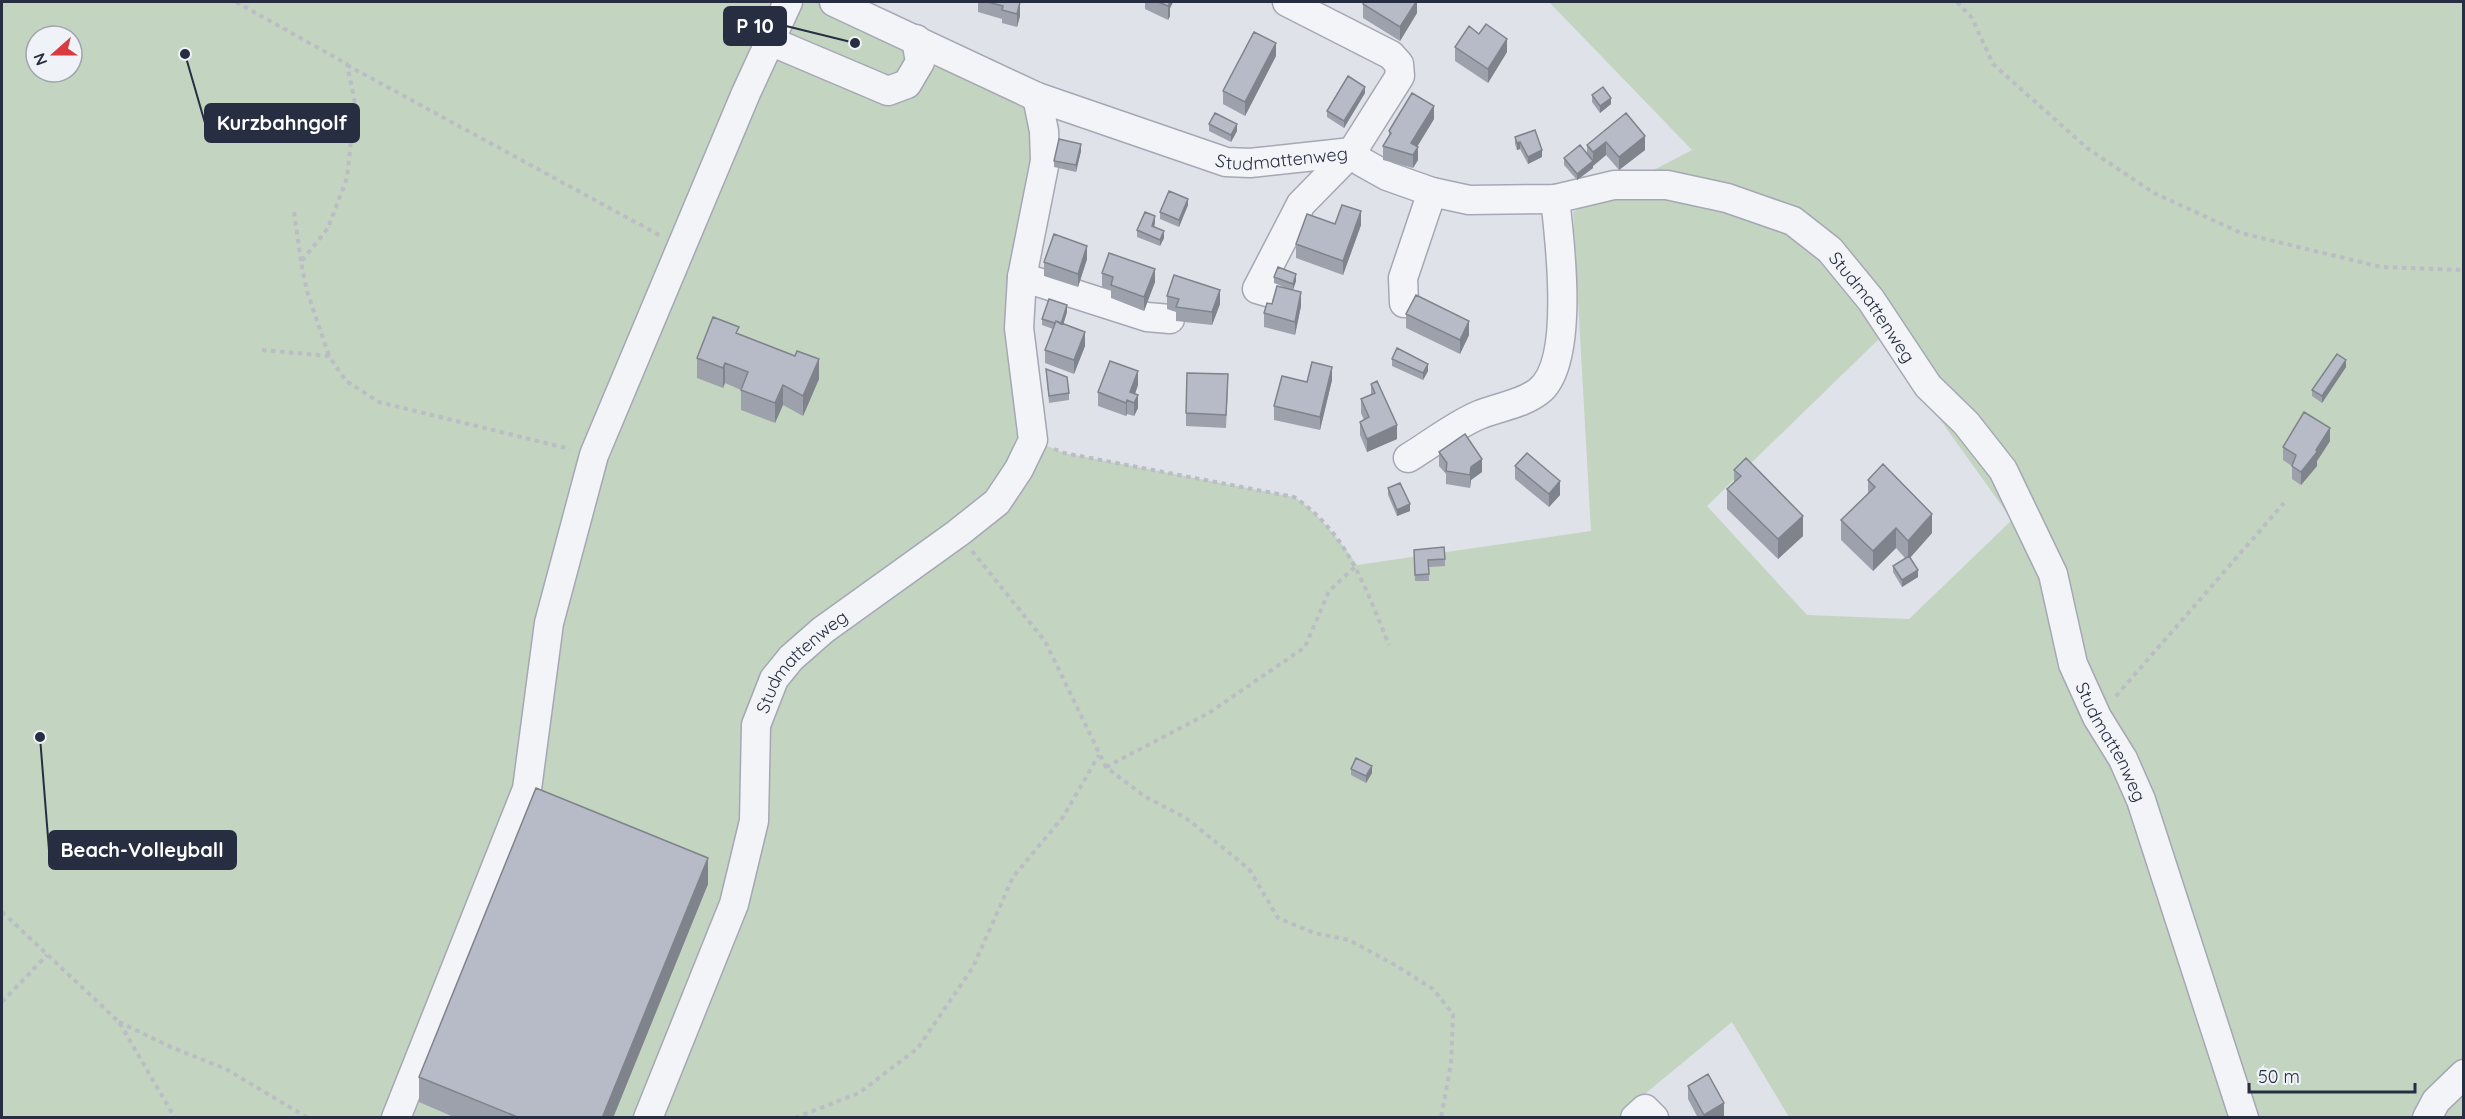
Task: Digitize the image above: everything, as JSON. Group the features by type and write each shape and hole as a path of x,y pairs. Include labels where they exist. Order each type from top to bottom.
{"street":[{"path":"396,1118 527,789 549,623 594,455 746,93 788,2"},
{"name":"Studmattenweg","path":"834,2 1037,97 1226,162 1250,164 1352,152 1362,162 1387,176 1432,192 1469,200 1555,199 1614,185 1667,185 1727,198 1793,221 1830,250 1870,300 1928,386 1966,423 2003,470 2053,574 2073,663 2097,717 2123,759 2141,800 2244,1118"},
{"path":"1271,293 1257,289 1301,204 1352,152 1400,76 1399,64 1391,55 1287,2"},
{"path":"770,40 888,91 907,84 920,62 916,39"},
{"path":"1033,440 1019,328 1022,277 1045,161 1044,130 1037,97"},
{"path":"1404,303 1403,278 1432,192"},
{"path":"1408,458 1477,416 1539,391 1551,377 1559,344 1563,270 1555,199"},
{"path":"1022,277 1147,317 1170,319"},
{"name":"Studmattenweg","path":"648,1118 734,904 754,821 756,725 774,679 791,658 823,630 958,533 997,502 1019,469 1033,440"},
{"path":"2427,1118 2436,1101 2463,1074"},
{"path":"1635,1118 1645,1109 1654,1118"}],"path":[{"path":"236,2 682,247"},
{"path":"1957,2 1972,18 1993,64 2087,148 2154,193 2241,233 2381,267 2463,270"},
{"path":"301,262 328,228 346,178 355,103 347,64"},
{"path":"294,212 307,291 328,356 346,381 379,402 594,455"},
{"path":"262,350 328,356"},
{"path":"1033,440 1064,453 1294,497 1311,508 1333,531 1357,565 1389,645"},
{"path":"2097,717 2284,503"},
{"path":"958,533 1045,641 1106,767 1144,796 1186,818 1249,869 1278,918 1314,933 1349,940 1433,989 1453,1014 1451,1064 1442,1117"},
{"path":"1106,767 1209,713 1305,647 1329,591 1357,565"},
{"path":"795,1118 859,1093 918,1048 973,967 1013,877 1063,816 1099,754"},
{"path":"2,912 119,1022 175,1118"},
{"path":"2,1002 47,955"},
{"path":"119,1022 173,1048 226,1069 308,1118"}],"green space":[{"path":"2,2 834,2 1037,97 1022,277 1033,440 1064,453 1294,497 1321,520 1357,565 1591,531 1573,212 1692,150 1549,2 2463,2 2463,1117 1789,1117 1732,1022 1617,1117 2,1118","holes":["1881,337 2012,520 1909,619 1807,615 1707,506"]}],"building":[{"path":"988,2 1020,2 1017,14 1002,10 1003,6"},
{"path":"1158,2 1170,2 1168,6"},
{"path":"1364,2 1416,2 1400,27 1363,4"},
{"path":"1486,24 1507,39 1488,69 1455,47 1469,26 1479,34"},
{"path":"1254,32 1276,43 1245,102 1223,91"},
{"path":"1348,76 1365,87 1344,121 1327,111"},
{"path":"1603,87 1611,98 1600,106 1592,95"},
{"path":"1412,93 1434,106 1411,143 1418,147 1413,155 1383,146 1391,133 1389,131"},
{"path":"1215,113 1237,124 1231,135 1209,124"},
{"path":"1626,113 1645,136 1619,157 1606,142 1593,152 1587,145"},
{"path":"1535,130 1542,150 1528,157 1515,137"},
{"path":"1059,139 1081,144 1076,165 1054,161"},
{"path":"1580,145 1593,161 1577,174 1564,158"},
{"path":"1169,191 1188,199 1179,220 1160,212"},
{"path":"1342,205 1361,211 1343,261 1296,244 1307,214 1335,224"},
{"path":"1145,212 1155,216 1152,226 1164,231 1160,240 1137,230"},
{"path":"1054,234 1087,246 1078,274 1044,262"},
{"path":"1109,253 1155,269 1144,297 1111,285 1113,277 1102,273"},
{"path":"1278,267 1296,274 1293,284 1274,277"},
{"path":"1174,275 1220,290 1212,312 1176,307 1179,299 1167,296"},
{"path":"1277,286 1301,292 1295,322 1264,313 1267,303 1272,304"},
{"path":"1416,295 1469,321 1460,340 1406,314"},
{"path":"1049,299 1067,305 1061,324 1042,319"},
{"path":"713,317 739,327 736,333 795,356 797,351 819,359 803,396 783,385 775,403 741,390 748,372 725,363 723,368 697,358"},
{"path":"1056,321 1085,332 1074,360 1045,350"},
{"path":"1397,348 1428,364 1423,373 1392,359"},
{"path":"2337,354 2346,360 2322,396 2312,390"},
{"path":"1110,361 1138,371 1130,392 1138,395 1134,403 1127,400 1126,403 1098,392"},
{"path":"1312,362 1332,367 1320,417 1274,406 1282,376 1307,382"},
{"path":"1046,369 1067,377 1069,393 1049,396"},
{"path":"1187,373 1228,374 1226,415 1186,413"},
{"path":"1377,381 1397,425 1367,439 1360,422 1369,417 1361,399 1375,393 1371,384"},
{"path":"2304,412 2330,428 2316,450 2317,452 2301,472 2292,466 2296,455 2283,447"},
{"path":"1465,434 1482,459 1471,467 1470,475 1446,471 1447,463 1439,452"},
{"path":"1527,453 1560,481 1549,494 1515,466"},
{"path":"1746,458 1803,516 1778,539 1727,489 1741,476 1734,470"},
{"path":"1883,464 1932,514 1908,541 1896,528 1873,551 1841,520 1875,487 1868,480"},
{"path":"1400,483 1410,504 1397,510 1388,488"},
{"path":"1444,547 1445,559 1428,560 1429,574 1415,575 1414,550"},
{"path":"1909,556 1918,570 1902,580 1893,566"},
{"path":"1356,758 1372,766 1366,776 1351,769"},
{"path":"536,788 708,858 602,1118 520,1118 419,1077"},
{"path":"1708,1074 1724,1103 1704,1115 1688,1086"}],"place":[{"name":"P 10","path":"855,43"},
{"name":"Kurzbahngolf","path":"185,54"},
{"name":"Beach-Volleyball","path":"40,737"}]}
